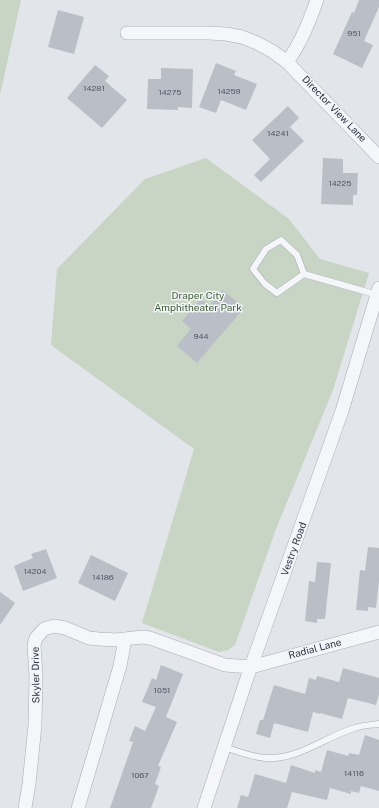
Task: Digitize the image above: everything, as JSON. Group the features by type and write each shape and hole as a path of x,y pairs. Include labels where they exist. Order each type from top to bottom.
{"street":[{"path":"287,62 296,50 303,36 317,0"},
{"name":"Director View Lane","path":"127,33 226,34 242,37 257,43 272,51 287,62 379,157"},
{"name":"Vestry Road","path":"204,808 251,668 342,411 378,292"},
{"name":"Skyler Drive","path":"25,808 35,725 36,676 34,645 36,638 44,629 54,626 65,628 89,638 108,640 142,637 150,638 225,665 251,668"},
{"name":"Radial Lane","path":"251,668 379,632"},
{"path":"78,808 120,666 125,639"}],"lane":[{"path":"304,274 296,256 281,240 266,249 253,269 265,284 277,293 304,274 378,292"},
{"path":"224,747 266,758 287,756 298,754 355,728 379,724"}],"green space":[{"path":"0,0 21,0 0,95"},
{"name":"Draper City Amphitheater Park","path":"206,158 289,219 320,259 369,273 333,390 276,529 235,645 228,650 219,652 142,623 194,449 51,345 57,269 145,179"}],"building":[{"path":"359,0 379,0 379,7 364,41 373,45 362,68 333,54"},
{"path":"58,10 84,17 74,54 48,47"},
{"path":"216,63 236,71 234,75 257,84 246,110 221,100 216,113 199,107"},
{"path":"95,65 109,76 105,81 127,100 102,128 67,98"},
{"path":"161,68 193,69 192,108 178,107 178,110 147,109 148,79 161,79"},
{"path":"288,106 299,118 290,127 304,141 261,182 254,175 270,159 252,140"},
{"path":"323,158 343,159 343,173 358,173 357,195 353,195 353,205 321,204"},
{"path":"223,290 244,308 197,363 177,346 191,329 182,321 201,299 209,306"},
{"path":"368,547 379,548 379,581 376,608 368,607 368,611 356,610 360,570 365,571"},
{"path":"46,549 57,578 23,591 14,566 33,558 31,554"},
{"path":"91,555 128,573 115,601 78,583"},
{"path":"317,562 331,563 325,619 317,619 317,623 305,621 309,581 315,582"},
{"path":"0,592 15,603 0,625"},
{"path":"161,665 183,674 166,717 177,722 158,766 161,767 155,784 159,786 151,808 110,808 133,742 129,741 135,726 145,731 156,707 142,702 152,678 156,680"},
{"path":"343,668 379,678 379,694 376,705 348,698 342,719 313,712 308,732 274,723 270,738 256,734 260,720 263,720 274,685 305,694 309,678 316,680 317,676 339,682"},
{"path":"365,735 379,740 379,791 361,786 359,793 351,791 351,794 330,788 327,800 292,792 287,808 237,808 241,795 248,797 255,774 286,783 291,765 315,773 315,770 321,772 327,750 348,756 349,753 359,755"}]}
